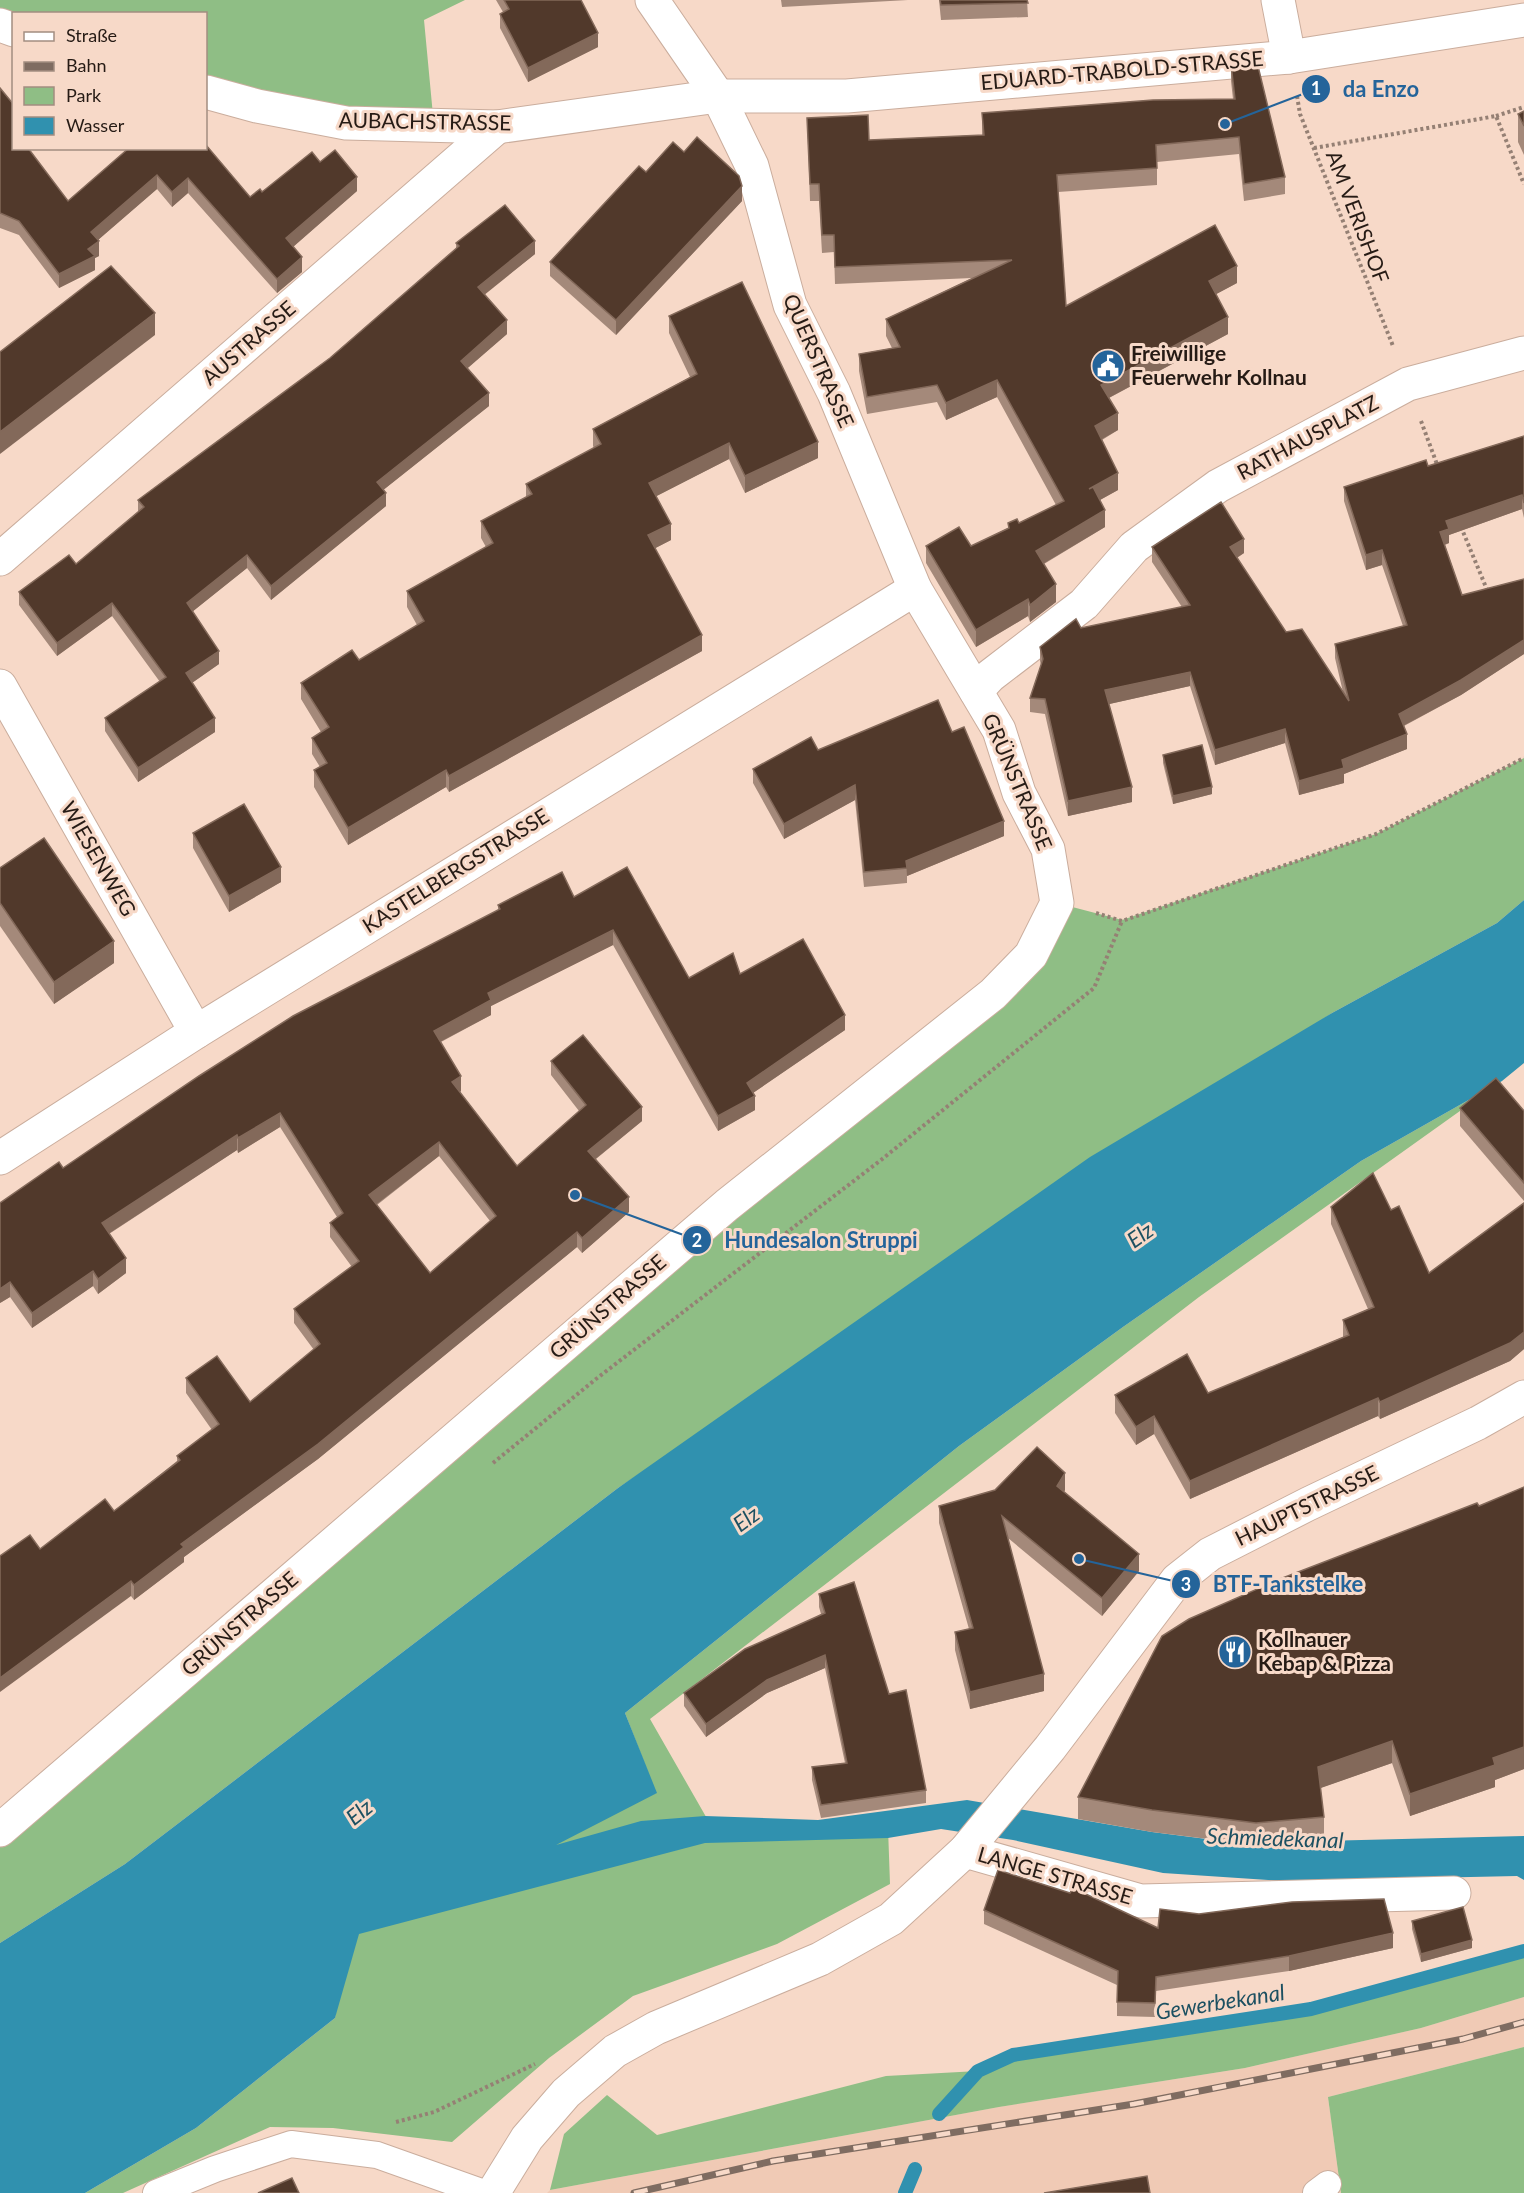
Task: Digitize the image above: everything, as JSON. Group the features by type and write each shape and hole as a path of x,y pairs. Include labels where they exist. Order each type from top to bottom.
{"street":[{"name":"QUERSTRASSE","path":"652,0 718,96 752,166 790,305 834,393 915,588"},
{"path":"1278,0 1289,57"},
{"name":"EDUARD-TRABOLD-STRASSE","path":"718,96 847,96 1289,57 1524,20"},
{"name":"AUBACHSTRASSE","path":"207,92 257,106 346,123 497,128 718,96"},
{"name":"AUSTRASSE","path":"0,559 497,128"},
{"name":"RATHAUSPLATZ","path":"1115,568 1134,547 1218,486 1408,384 1524,353"},
{"name":"GRÜNSTRASSE","path":"976,691 990,676 1084,604 1115,568"},
{"name":"GRÜNSTRASSE","path":"0,1830 727,1205 993,994 1031,955 1057,903 1048,849 1019,793 999,730 915,588"},
{"name":"KASTELBERGSTRASSE","path":"0,1158 196,1032 915,588"},
{"name":"WIESENWEG","path":"0,686 196,1032"},
{"name":"HAUPTSTRASSE","path":"965,1851 1050,1748 1177,1580 1210,1554 1308,1504 1478,1423 1524,1398"},
{"name":"LANGE STRASSE","path":"493,2193 527,2138 566,2093 615,2051 656,2028 820,1959 891,1919 965,1851 1141,1901 1454,1893"}],"lane":[{"path":"156,2193 215,2169 291,2144 377,2155 484,2193"}],"path":[{"name":"AM VERISHOF","path":"1289,57 1300,114 1408,384 1441,474"},
{"path":"1314,148 1496,116 1524,107"},
{"path":"1496,116 1524,184"},
{"path":"1457,519 1493,603"},
{"path":"486,1469 596,1379 881,1160 1094,988 1122,921 1376,834 1524,758"},
{"path":"392,2123 434,2112 538,2062"}],"shaded area":[{"path":"1524,1997 1524,2047 1328,2097 1341,2193 547,2193 550,2190 999,2107 1245,2068 1421,2028"}],"green space":[{"path":"0,0 465,0 424,20 434,126 207,92 207,12 12,12 12,16 0,25"},
{"path":"1524,758 1524,900 1497,923 1332,1013 618,1488 125,1864 0,1943 0,1830 993,994 1057,903 1122,920 1376,834"},
{"path":"1502,1081 1199,1297 650,1719 713,1829 888,1828 890,1884 777,1944 633,1996 549,2058 452,2142 333,2128 270,2127 123,2193 85,2193 196,2128 335,2018 348,1917 656,1793 625,1713 959,1446 1123,1327 1361,1161"},
{"path":"1524,1951 1524,1997 1421,2028 1245,2068 999,2107 550,2190 564,2134 607,2095 657,2135 886,2076 978,2071 1013,2055 1311,2009"},
{"path":"1524,2047 1524,2193 1341,2193 1328,2097"}],"water":[{"name":"Elz","path":"1524,900 1524,1063 1502,1081 1361,1161 1123,1327 959,1446 625,1713 657,1793 556,1845 641,1821 705,1816 818,1820 967,1800 1152,1832 1238,1843 1524,1836 1524,1880 1517,1876 1284,1881 1163,1873 1013,1840 941,1829 888,1838 705,1843 359,1934 335,2018 196,2128 85,2193 0,2193 0,1943 125,1864 618,1488 1090,1157 1332,1013 1497,923"}],"building":[{"path":"504,0 581,0 598,33 528,68 500,14 509,9"},
{"path":"940,0 1027,0 1028,3 941,5"},
{"path":"1257,62 1285,177 1244,184 1239,137 1156,145 1157,168 1057,175 1066,306 1215,225 1237,266 1209,281 1228,317 1101,385 1118,413 1095,426 1118,473 1089,489 1093,487 1105,510 1036,551 1056,584 1030,605 1028,599 976,630 926,546 959,527 971,546 1009,528 1008,523 1017,519 1019,523 1064,501 997,380 946,403 937,385 867,397 859,354 900,347 886,319 1012,260 835,267 834,235 822,235 819,184 810,184 807,118 868,115 869,140 984,135 982,113 1153,100 1235,99 1231,64"},
{"path":"0,88 12,103 12,150 30,150 68,201 127,150 207,150 207,146 250,197 260,189 262,192 312,152 320,162 335,150 357,177 286,238 302,257 277,279 188,178 172,192 157,175 91,232 99,241 88,249 95,256 59,274 19,221 0,213"},
{"path":"1524,111 1524,126 1518,114"},
{"path":"697,137 739,176 742,186 616,320 550,262 639,166 646,172 673,142 684,152"},
{"path":"505,205 535,241 478,287 507,320 461,361 489,393 377,482 386,493 271,586 247,555 187,603 219,651 186,673 215,718 138,768 105,718 166,677 112,603 57,643 19,592 69,555 76,564 144,507 138,500 330,358 459,246 456,243"},
{"path":"111,266 155,313 0,432 0,352"},
{"path":"742,282 818,442 745,476 729,443 649,483 671,524 648,535 702,635 449,776 446,770 348,828 314,770 327,763 312,738 329,727 301,683 352,650 359,660 424,621 407,591 493,543 481,521 532,494 526,484 601,444 593,429 697,374 669,316"},
{"path":"1524,436 1524,503 1522,495 1446,521 1449,529 1440,532 1462,595 1524,579 1524,640 1461,680 1399,714 1407,734 1342,760 1344,768 1299,781 1285,729 1215,750 1190,672 1105,690 1132,787 1068,801 1045,699 1030,698 1043,659 1040,647 1076,619 1081,628 1190,605 1152,547 1221,502 1244,539 1230,547 1286,632 1302,629 1349,701 1335,644 1407,625 1382,550 1366,555 1344,487 1426,460 1428,466"},
{"path":"938,700 952,732 964,727 1004,821 906,861 907,868 864,872 855,785 784,824 753,769 811,737 818,750"},
{"path":"1202,745 1212,787 1173,796 1163,755"},
{"path":"244,804 281,867 229,896 193,833"},
{"path":"44,838 114,941 54,982 0,903 0,868"},
{"path":"627,867 689,978 733,953 740,974 803,939 845,1015 747,1083 755,1096 718,1116 613,930 488,993 491,1000 434,1031 461,1076 452,1082 517,1166 586,1105 551,1061 583,1035 642,1107 588,1151 629,1197 582,1238 577,1232 318,1444 181,1544 184,1547 134,1585 131,1581 0,1678 0,1556 30,1535 40,1549 105,1499 114,1511 180,1460 177,1456 219,1424 186,1378 217,1356 250,1402 320,1344 294,1309 359,1261 330,1223 343,1213 280,1113 238,1138 237,1135 102,1223 126,1258 98,1279 93,1271 32,1313 10,1282 0,1289 0,1203 59,1162 63,1168 293,1016 500,909 498,905 562,872 574,897","holes":["439,1142 496,1216 430,1273 369,1195"]},
{"path":"1496,1078 1524,1111 1524,1183 1460,1108"},
{"path":"1373,1173 1391,1210 1399,1206 1429,1273 1524,1203 1524,1332 1510,1343 1380,1402 1378,1398 1190,1481 1154,1416 1136,1427 1115,1395 1187,1354 1208,1393 1349,1335 1343,1320 1374,1307 1331,1207"},
{"path":"1037,1447 1065,1473 1057,1486 1139,1554 1102,1598 1002,1516 1044,1674 970,1692 955,1632 973,1628 939,1506 995,1490"},
{"path":"1524,1487 1524,1747 1493,1758 1495,1765 1410,1794 1392,1741 1318,1767 1324,1817 1256,1823 1152,1810 1078,1797 1162,1636 1189,1619 1280,1579 1477,1503 1479,1506"},
{"path":"854,1582 889,1694 906,1690 926,1790 821,1805 812,1767 847,1763 825,1655 767,1680 706,1724 684,1693 745,1649 825,1613 819,1594"},
{"path":"998,1870 1070,1893 1073,1888 1158,1928 1160,1909 1199,1914 1292,1902 1384,1899 1393,1933 1289,1956 1156,1977 1155,2003 1117,2002 1118,1971 984,1910"},
{"path":"1463,1907 1472,1940 1421,1954 1412,1921"},
{"path":"1147,2176 1150,2193 1044,2193"},
{"path":"292,2178 299,2193 258,2193"}],"waterway":[{"name":"Gewerbekanal","path":"939,2114 978,2071 1013,2055 1311,2009 1524,1951"},
{"name":"Gewerbekanal","path":"905,2193 915,2169"}],"railway":[{"path":"634,2193 773,2161 1134,2104 1463,2039 1524,2022"}],"place":[{"name":"da Enzo","path":"1225,124"},
{"name":"Freiwillige Feuerwehr Kollnau","path":"1108,366"},
{"name":"Hundesalon Struppi","path":"575,1195"},
{"name":"BTF-Tankstelke","path":"1079,1559"},
{"name":"Kollnauer Kebap & Pizza","path":"1235,1652"}],"water label":[{"name":"Schmiedekanal","path":"1275,1838"}]}
